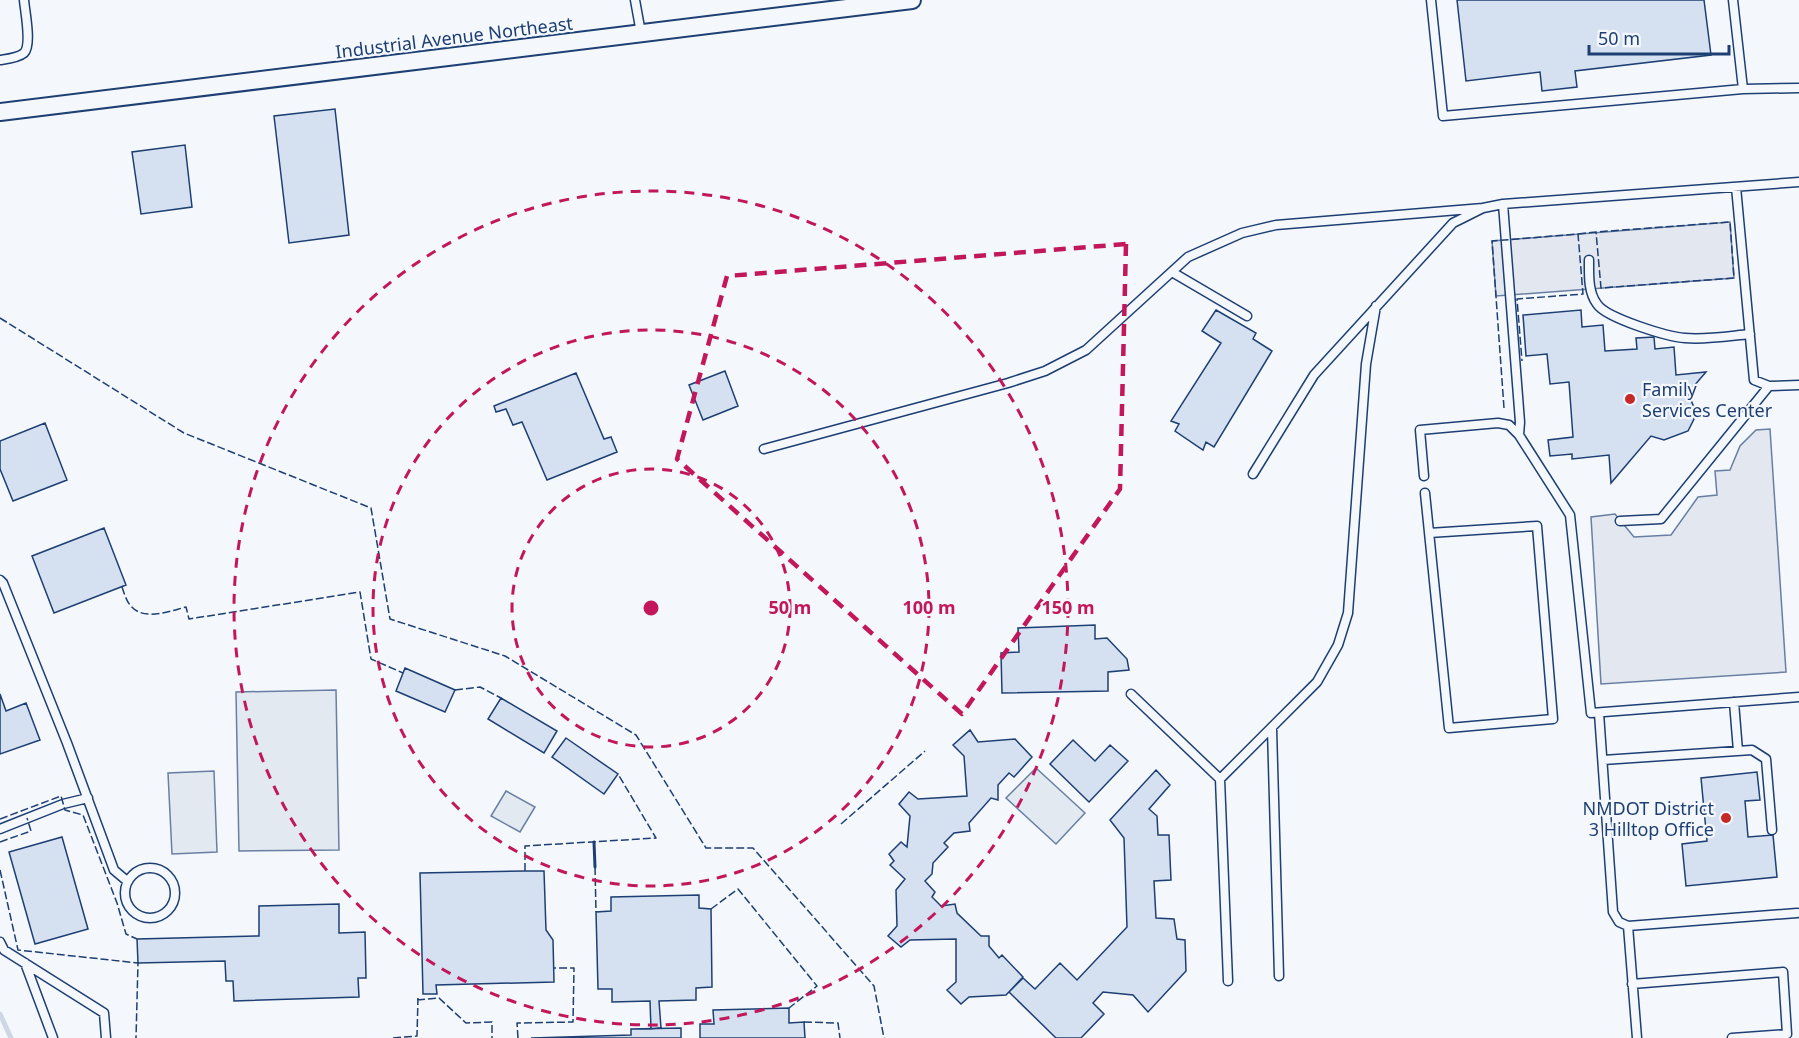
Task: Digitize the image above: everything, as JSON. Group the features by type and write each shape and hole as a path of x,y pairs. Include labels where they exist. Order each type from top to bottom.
{"street":[{"name":"Industrial Avenue Northeast","path":"0,112 912,0"}],"lane":[{"path":"0,60 10,59 24,53 28,45 24,0"},
{"path":"635,0 641,33"},
{"path":"1431,0 1443,116 1743,89 1799,88"},
{"path":"1733,0 1743,89"},
{"path":"765,449 1045,371 1086,350 1188,257 1242,233 1276,225 1483,208 1503,204 1799,182"},
{"path":"1736,187 1754,380 1769,386 1799,385"},
{"path":"1503,204 1520,422 1519,435"},
{"path":"1253,474 1314,375 1453,223 1483,208"},
{"path":"1588,260 1590,289 1595,302 1602,311 1624,322 1684,338 1750,334"},
{"path":"1172,272 1247,316"},
{"path":"1220,779 1317,682 1338,645 1348,614 1366,364 1376,306"},
{"path":"1620,521 1661,519 1769,386"},
{"path":"1424,476 1420,430 1498,423 1509,425 1519,435 1570,514 1591,713 1799,697"},
{"path":"1425,493 1429,533 1449,728 1553,719 1537,526 1429,533"},
{"path":"0,580 88,798 114,870 127,882"},
{"path":"1131,694 1220,779 1228,981"},
{"path":"1734,702 1738,751"},
{"path":"1599,712 1613,912 1619,922 1628,926 1797,913"},
{"path":"1272,729 1279,976"},
{"path":"1603,760 1752,750 1766,759 1772,830"},
{"path":"0,829 63,804 88,798"},
{"path":"152,868 166,874 175,891 170,909 150,919 135,914 125,900 124,891 127,882 136,872 143,869 152,868"},
{"path":"1628,926 1637,1038"},
{"path":"0,942 4,950 104,1013 106,1038"},
{"path":"25,963 52,1038"},
{"path":"1632,984 1783,972 1787,1034 1732,1038"}],"highlighted area":[{"path":"1126,244 1120,489 962,714 677,459 727,276"}],"shaded area":[{"path":"1730,222 1734,278 1496,296 1492,241"},
{"path":"1770,429 1786,672 1601,684 1591,517 1615,514 1634,537 1671,535 1698,497 1717,495 1715,471 1730,470 1740,446 1756,430"},
{"path":"336,690 339,850 239,851 236,692"},
{"path":"1036,768 1085,813 1056,844 1006,798"},
{"path":"214,771 217,852 172,854 168,773"},
{"path":"506,791 535,807 520,832 491,816"}],"building":[{"path":"1457,0 1704,0 1711,55 1575,71 1577,87 1542,91 1540,72 1466,81"},
{"path":"335,109 349,235 289,243 274,116"},
{"path":"185,145 192,207 141,214 132,152"},
{"path":"1216,310 1256,333 1253,339 1272,351 1214,447 1206,442 1203,450 1175,431 1179,424 1171,421 1221,343 1202,331"},
{"name":"Family Services Center","path":"1581,310 1582,327 1603,325 1605,351 1637,349 1636,338 1654,337 1655,349 1674,347 1676,375 1706,372 1688,393 1693,405 1694,419 1688,431 1664,440 1651,436 1611,483 1609,455 1572,459 1572,454 1550,456 1548,440 1573,437 1569,382 1550,384 1547,354 1526,356 1523,315"},
{"path":"725,371 738,406 703,420 689,385"},
{"path":"576,373 604,439 611,437 617,452 547,480 522,422 513,425 506,409 496,412 494,406"},
{"path":"45,423 67,480 13,501 0,469 0,441"},
{"path":"104,528 126,585 54,613 32,556"},
{"path":"1095,625 1095,639 1107,638 1127,659 1129,670 1108,672 1108,691 1002,693 1001,653 1019,652 1018,628"},
{"path":"405,668 455,690 445,712 396,691"},
{"path":"0,694 6,711 26,703 40,740 0,754"},
{"path":"501,698 557,731 544,753 488,719"},
{"path":"970,730 978,742 1015,739 1032,757 1014,777 1009,773 998,785 998,800 991,798 969,823 970,831 954,833 944,843 948,847 933,863 932,874 925,881 935,892 932,897 941,906 955,904 957,913 981,936 989,936 989,946 999,958 1002,955 1023,977 1006,995 969,997 961,1004 947,990 956,982 956,939 910,940 901,947 888,936 897,926 896,890 905,879 890,865 894,861 889,854 901,842 907,847 910,816 899,804 909,792 918,799 967,796 964,756 953,745"},
{"path":"566,738 618,774 604,794 552,757"},
{"path":"1073,740 1095,761 1110,745 1128,761 1089,802 1050,764"},
{"path":"1156,770 1170,785 1149,809 1157,816 1158,835 1169,835 1171,880 1154,881 1156,918 1174,919 1177,939 1185,940 1186,971 1148,1012 1133,995 1103,992 1093,1003 1104,1014 1081,1038 1056,1038 1009,992 1023,978 1035,989 1060,963 1077,980 1127,927 1124,838 1110,820"},
{"name":"NMDOT District 3 Hilltop Office","path":"1757,772 1760,800 1745,801 1748,837 1773,835 1777,877 1686,886 1682,844 1707,841 1701,778"},
{"path":"62,837 88,929 35,944 9,852"},
{"path":"544,871 546,930 553,940 554,982 436,985 437,994 423,994 420,873"},
{"path":"699,895 699,908 711,909 712,987 696,988 696,1000 659,1001 661,1028 651,1029 650,1001 612,1002 612,989 598,989 596,912 611,911 611,897"},
{"path":"339,904 339,933 365,932 366,978 358,978 359,997 234,1001 233,981 226,981 225,961 138,963 137,939 259,936 259,906"},
{"path":"789,1008 789,1023 804,1022 805,1038 700,1038 700,1024 714,1024 713,1010"},
{"path":"681,1028 681,1038 531,1038 631,1035 631,1029"}],"waterway":[{"path":"0,1014 11,1038"}],"fence":[{"path":"1578,234 1596,232 1730,222 1734,278 1601,288 1596,232"},
{"path":"1504,408 1492,241 1578,234 1583,294 1517,299 1522,361"},
{"path":"0,318 184,433 371,508 390,619 505,656 636,735 706,848 753,848 874,986 884,1038"},
{"path":"122,587 127,601 135,610 157,614 186,607 189,619 360,592 371,659 403,673"},
{"path":"455,690 480,687 501,698"},
{"path":"841,824 925,751"},
{"path":"525,871 525,846 656,838 618,774"},
{"path":"0,819 61,796 65,810 83,815 117,903 126,934 137,939"},
{"path":"0,842 31,831 27,818"},
{"path":"595,867 596,912"},
{"path":"0,870 18,950 138,963 136,1038"},
{"path":"711,909 738,889 817,986 789,1008"},
{"path":"518,1038 517,1023 573,1022 574,968 554,968"},
{"path":"393,1038 417,1036 418,998"},
{"path":"417,1000 439,998 466,1023 492,1022 492,1038"},
{"path":"804,1022 838,1023 840,1038"}],"wall":[{"path":"594,842 595,867"}],"place":[{"name":"Family Services Center","path":"1630,399"},
{"name":"NMDOT District 3 Hilltop Office","path":"1726,818"}]}
